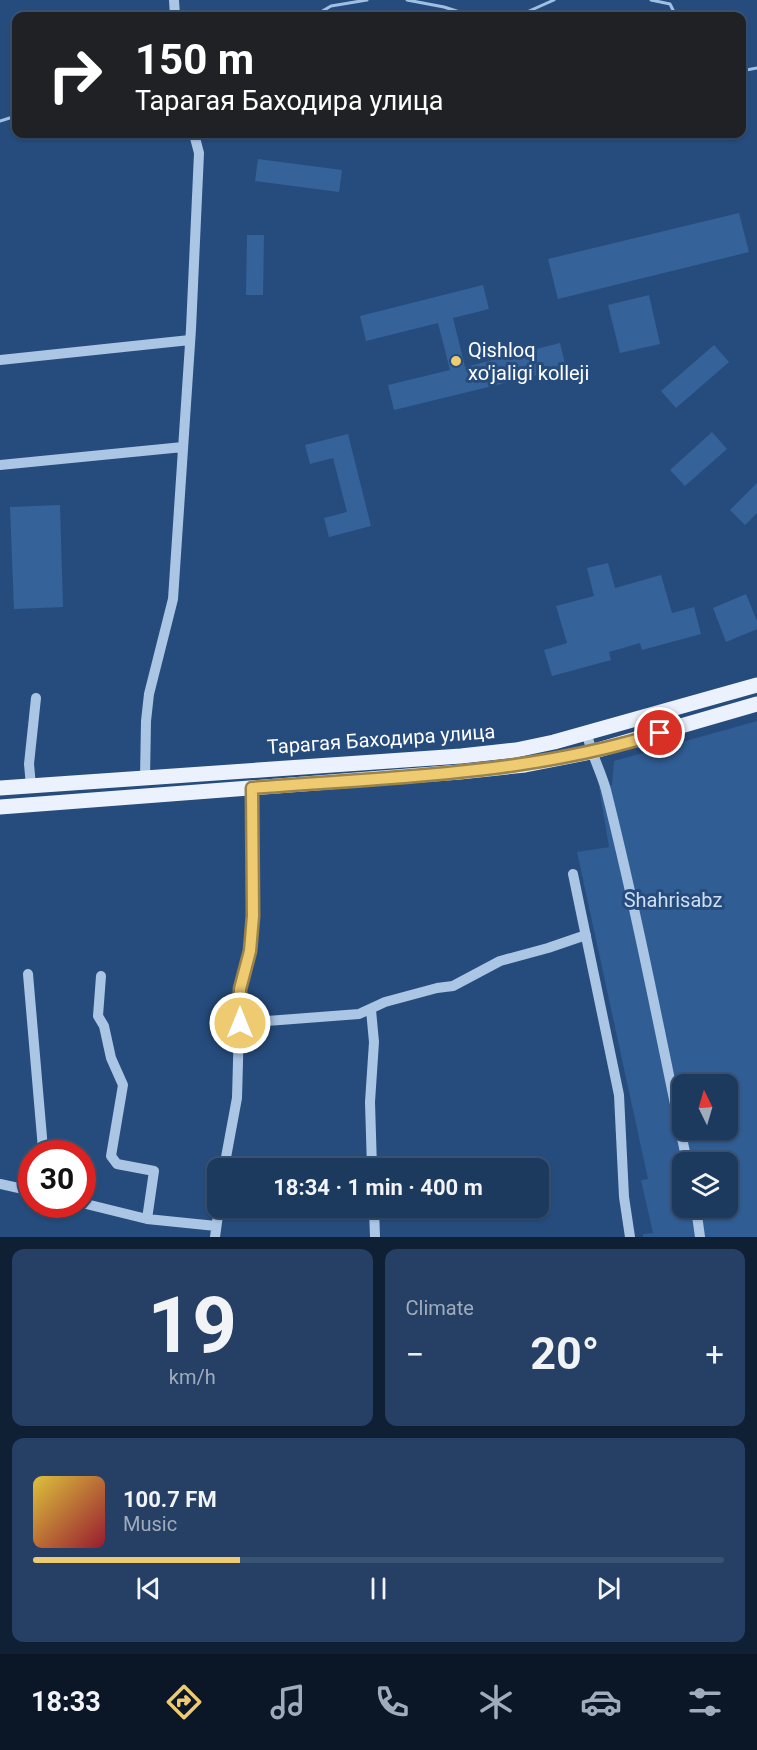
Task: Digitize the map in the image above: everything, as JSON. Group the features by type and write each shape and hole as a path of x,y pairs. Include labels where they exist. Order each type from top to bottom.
{"main road":[{"name":"Тарагая Баходира улица","path":"0,788 461,756 516,750 587,734 757,686"},
{"name":"Тарагая Баходира улица","path":"0,807 525,765 591,752 757,704"}],"street":[{"path":"145,778 149,694 173,598 190,340 199,153 195,138"},
{"path":"0,360 190,340"},
{"path":"0,465 183,447"},
{"path":"31,786 29,764 36,698"},
{"path":"587,734 591,752 606,790 685,1152"},
{"path":"226,1158 237,1098 240,989 250,951 253,916 252,788"},
{"path":"573,874 619,1095 624,1197 630,1237"},
{"path":"240,1023 359,1014 385,1002 453,986 500,962 585,935"},
{"path":"28,974 42,1140"},
{"path":"101,976 98,1016 104,1026 111,1058 123,1085 111,1156 117,1164 154,1171 147,1219"},
{"path":"371,1010 374,1042 370,1102 372,1158"},
{"path":"0,1184 18,1187"},
{"path":"96,1206 147,1219 216,1231"},
{"path":"374,1218 375,1237"},
{"path":"697,1218 700,1237"}],"green space":[{"name":"Shahrisabz","path":"757,721 757,1237 643,1237 643,1234 653,1233 641,1180 648,1179 577,852 609,847 599,787 612,785 614,761"}],"building":[{"path":"258,159 342,170 339,192 255,181"},
{"path":"739,213 749,252 558,299 548,259"},
{"path":"247,235 264,235 263,295 246,295"},
{"path":"483,285 489,309 453,318 465,367 560,343 566,368 394,410 388,385 450,370 438,323 366,341 360,316"},
{"path":"649,295 660,344 620,353 608,305"},
{"path":"714,345 729,362 676,408 661,391"},
{"path":"712,432 727,449 685,486 670,470"},
{"path":"348,434 371,526 329,537 324,518 347,512 333,458 310,464 305,445"},
{"path":"757,483 757,513 745,525 730,510"},
{"path":"60,505 63,607 14,609 10,507"},
{"path":"608,563 615,588 661,575 672,613 694,607 701,634 642,650 640,643 609,652 611,660 552,676 544,650 567,643 556,606 594,596 587,568"},
{"path":"746,594 757,621 757,629 726,642 713,608"}],"waterway":[{"path":"321,12 331,6 367,0"},
{"path":"407,0 460,12"},
{"path":"527,12 554,0"},
{"path":"651,0 670,4 674,12"},
{"path":"746,70 757,68"},
{"path":"0,121 12,117"}],"place":[{"name":"Qishloq xo'jaligi kolleji","path":"456,361"}],"route":[{"path":"240,1023 240,989 250,951 253,916 252,788 525,765 591,752 660,733"}]}
